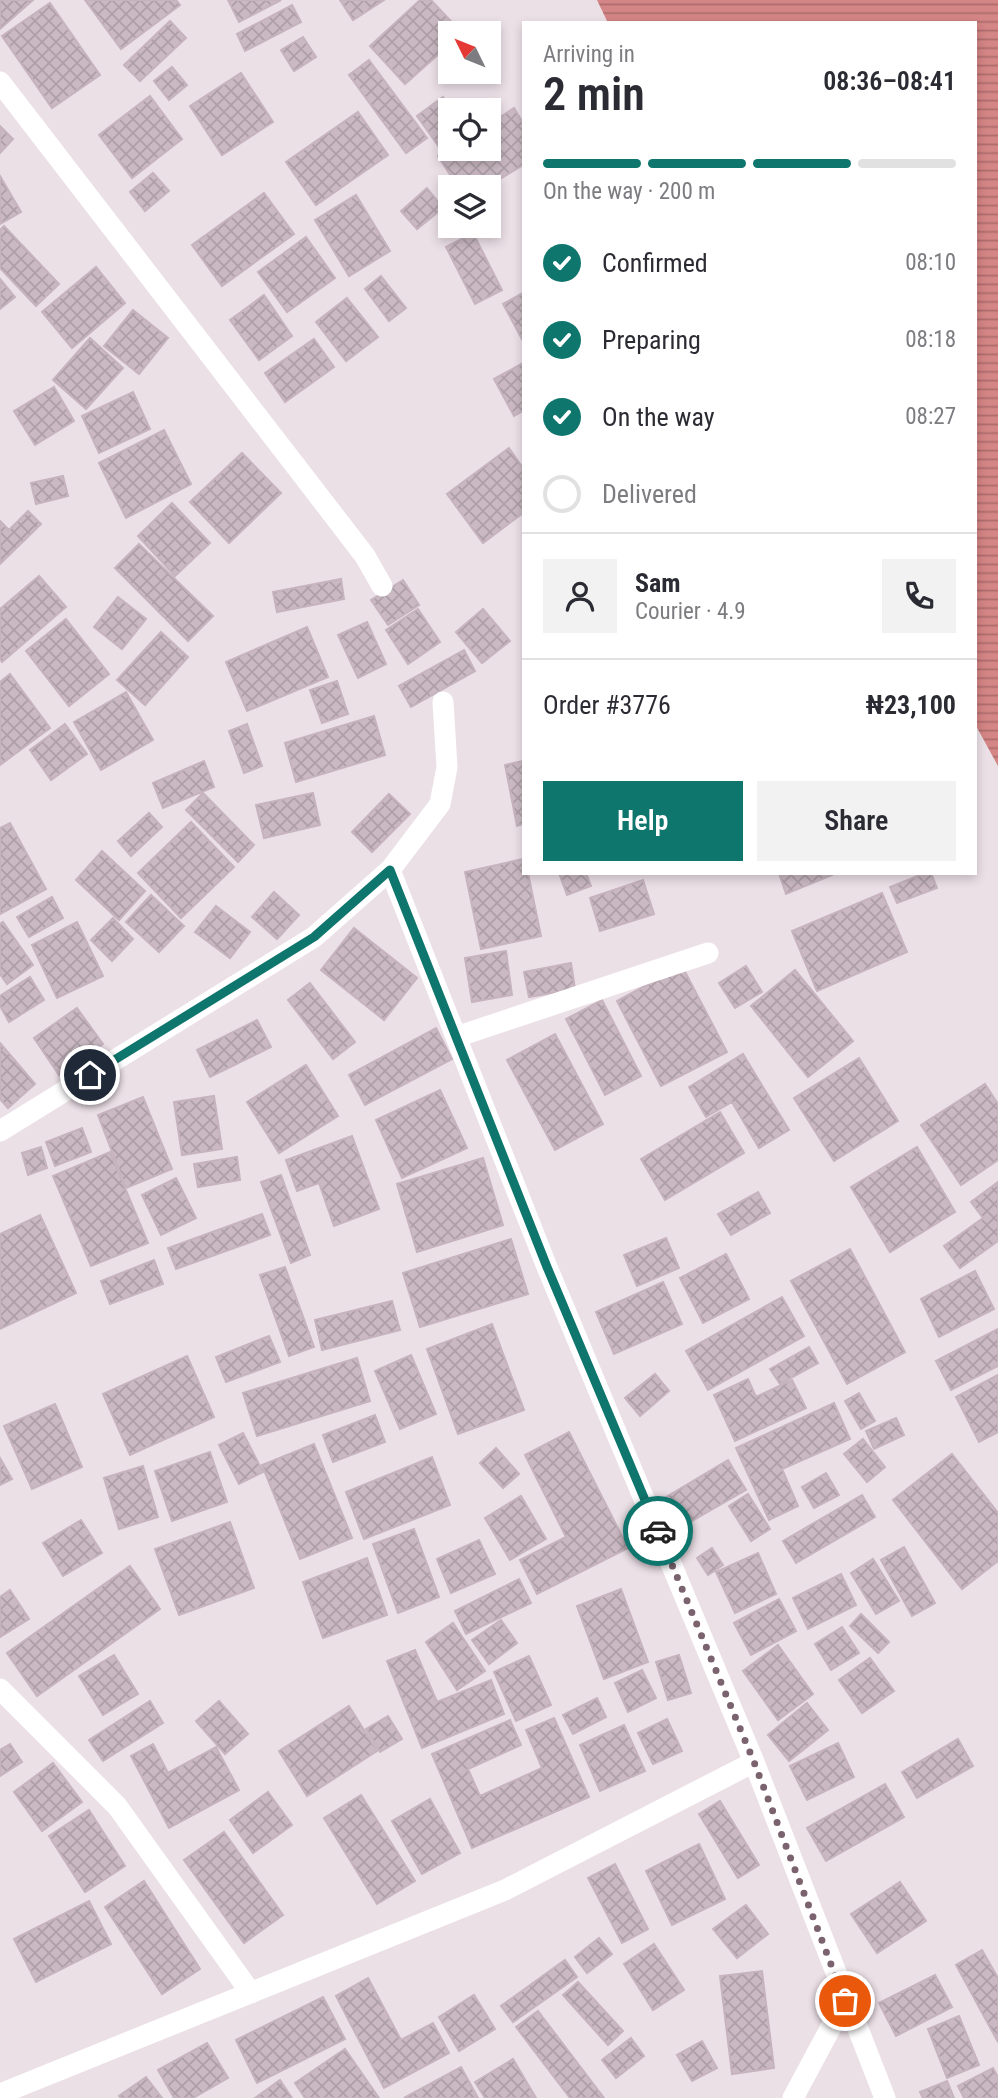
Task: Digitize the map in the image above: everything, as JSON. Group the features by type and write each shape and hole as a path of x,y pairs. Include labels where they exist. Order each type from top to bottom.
{"street":[{"path":"0,82 365,556 382,586"},
{"path":"0,1131 314,937 390,870 440,804 447,767 443,702"},
{"path":"390,870 547,1267 754,1762 885,2098"},
{"path":"456,1037 708,953"},
{"path":"0,1689 117,1806 251,1993"},
{"path":"0,2094 505,1890 754,1762"},
{"path":"793,2098 845,2001"}],"shaded area":[{"path":"597,0 998,0 998,766 977,728 977,21 607,21"}],"building":[{"path":"0,0 33,0 0,29"},
{"path":"85,0 176,0 180,5 121,49"},
{"path":"228,0 281,0 239,22"},
{"path":"340,0 384,0 353,20"},
{"path":"420,0 431,0 451,21 438,21 438,55 405,84 370,46"},
{"path":"50,3 100,75 52,108 2,36"},
{"path":"292,5 301,22 245,51 237,34"},
{"path":"170,21 186,38 140,81 124,65"},
{"path":"303,37 316,57 294,71 281,50"},
{"path":"369,60 427,138 406,153 349,75"},
{"path":"172,67 187,85 169,100 154,81"},
{"path":"241,73 273,122 222,155 190,106"},
{"path":"150,96 182,139 132,178 99,135"},
{"path":"438,101 438,146 417,116"},
{"path":"514,108 522,121 522,166 501,178 501,175 450,175 441,161 501,161 501,116"},
{"path":"358,112 388,155 316,205 286,162"},
{"path":"0,126 13,139 0,153"},
{"path":"153,173 169,191 145,211 130,192"},
{"path":"0,176 21,212 0,224"},
{"path":"427,188 438,202 438,212 417,229 401,211"},
{"path":"264,193 294,234 222,286 192,245"},
{"path":"356,195 390,251 349,276 315,220"},
{"path":"4,226 59,284 36,306 0,268 0,230"},
{"path":"306,237 335,278 287,312 258,272"},
{"path":"463,238 476,238 502,290 475,304 446,247"},
{"path":"96,267 125,303 72,348 42,312"},
{"path":"381,276 406,308 389,321 365,289"},
{"path":"0,279 15,297 0,309"},
{"path":"522,294 522,339 503,304"},
{"path":"264,295 292,336 259,360 230,320"},
{"path":"347,298 378,337 346,361 316,322"},
{"path":"133,310 168,338 139,374 104,346"},
{"path":"90,338 123,368 86,409 53,380"},
{"path":"314,339 334,367 285,402 265,373"},
{"path":"522,364 522,412 514,416 494,379"},
{"path":"54,387 74,421 35,445 14,411"},
{"path":"133,392 150,429 99,453 82,416"},
{"path":"164,430 191,484 126,518 99,463"},
{"path":"509,448 522,467 522,514 483,543 447,494"},
{"path":"242,453 281,493 229,543 190,502"},
{"path":"63,476 68,496 36,504 31,483"},
{"path":"172,503 210,543 175,576 138,536"},
{"path":"28,511 41,524 0,564 0,521 9,530"},
{"path":"139,544 213,616 188,641 115,568"},
{"path":"39,576 66,607 2,662 0,609"},
{"path":"341,579 344,599 277,612 273,592"},
{"path":"403,580 419,605 388,625 371,600"},
{"path":"118,597 146,619 122,649 94,627"},
{"path":"418,609 440,642 408,664 386,630"},
{"path":"483,609 510,641 482,663 456,632"},
{"path":"66,619 109,674 69,706 26,651"},
{"path":"367,622 386,664 358,678 338,635"},
{"path":"307,627 328,677 247,711 226,662"},
{"path":"161,632 188,657 145,705 117,680"},
{"path":"464,650 475,671 411,707 399,686"},
{"path":"10,674 50,728 0,765 0,682"},
{"path":"337,681 348,714 322,723 310,690"},
{"path":"126,692 153,740 101,770 74,722"},
{"path":"374,716 385,755 296,782 285,743"},
{"path":"65,724 87,754 51,780 30,750"},
{"path":"247,724 262,766 244,773 229,731"},
{"path":"204,761 214,787 163,808 153,783"},
{"path":"522,761 522,824 517,826 505,765"},
{"path":"203,793 254,845 238,862 186,810"},
{"path":"313,793 320,825 264,838 256,805"},
{"path":"389,794 410,814 372,852 352,832"},
{"path":"149,813 162,827 131,856 118,841"},
{"path":"191,822 234,867 181,918 138,873"},
{"path":"10,823 46,889 0,914 0,828"},
{"path":"102,851 145,891 119,920 76,880"},
{"path":"522,859 522,875 528,875 541,936 481,949 465,872"},
{"path":"560,875 587,875 591,886 567,895"},
{"path":"780,875 832,875 786,894"},
{"path":"920,875 932,875 937,888 897,903 890,887"},
{"path":"643,880 654,914 600,931 590,898"},
{"path":"274,892 299,915 277,939 252,917"},
{"path":"882,893 907,952 817,991 792,931"},
{"path":"151,895 184,926 159,952 126,922"},
{"path":"52,897 63,918 29,937 17,917"},
{"path":"216,906 250,932 230,958 195,932"},
{"path":"113,918 133,939 112,961 91,940"},
{"path":"3,922 33,965 7,984 0,974 0,924"},
{"path":"77,922 103,976 57,998 32,945"},
{"path":"354,928 417,978 384,1020 321,970"},
{"path":"506,951 512,995 472,1002 465,958"},
{"path":"571,963 575,989 529,997 524,972"},
{"path":"682,966 727,1052 661,1086 617,1001"},
{"path":"746,966 762,992 735,1008 719,983"},
{"path":"795,970 853,1041 808,1077 751,1006"},
{"path":"30,977 44,1000 9,1022 0,1006 0,996"},
{"path":"310,983 355,1042 333,1059 288,1000"},
{"path":"602,1000 641,1076 605,1095 566,1019"},
{"path":"77,1008 103,1044 59,1075 34,1038"},
{"path":"257,1020 271,1047 210,1077 197,1050"},
{"path":"436,1028 452,1059 365,1105 349,1075"},
{"path":"555,1034 603,1124 555,1150 507,1060"},
{"path":"0,1043 35,1084 8,1108 0,1099"},
{"path":"743,1054 789,1130 759,1148 732,1102 706,1117 689,1087"},
{"path":"859,1058 898,1121 834,1161 794,1098"},
{"path":"306,1065 338,1116 279,1153 247,1102"},
{"path":"985,1084 998,1104 998,1160 961,1185 921,1125"},
{"path":"440,1090 467,1148 402,1178 376,1120"},
{"path":"214,1096 222,1149 182,1155 174,1102"},
{"path":"143,1097 172,1169 126,1188 98,1115"},
{"path":"720,1112 744,1153 665,1200 641,1159"},
{"path":"82,1128 91,1152 55,1166 46,1142"},
{"path":"352,1136 379,1209 334,1226 319,1183 297,1191 286,1160"},
{"path":"41,1147 47,1168 28,1175 22,1153"},
{"path":"917,1147 955,1212 890,1252 851,1187"},
{"path":"110,1152 148,1243 91,1266 53,1176"},
{"path":"237,1157 240,1180 198,1187 194,1164"},
{"path":"483,1158 503,1225 417,1252 397,1184"},
{"path":"281,1175 310,1255 291,1263 261,1182"},
{"path":"176,1178 196,1218 161,1235 142,1195"},
{"path":"998,1182 998,1241 960,1268 944,1246 983,1218 971,1202"},
{"path":"758,1192 770,1213 731,1235 718,1214"},
{"path":"262,1214 270,1235 176,1269 168,1248"},
{"path":"40,1215 76,1293 0,1329 0,1234"},
{"path":"666,1238 679,1268 637,1286 624,1255"},
{"path":"511,1239 528,1294 420,1327 403,1273"},
{"path":"850,1249 905,1352 847,1384 791,1281"},
{"path":"726,1254 749,1299 703,1323 680,1278"},
{"path":"154,1260 163,1284 110,1304 101,1281"},
{"path":"285,1267 314,1347 289,1356 260,1275"},
{"path":"975,1271 994,1309 939,1337 921,1299"},
{"path":"663,1282 682,1324 614,1354 596,1312"},
{"path":"782,1297 804,1336 708,1390 686,1351"},
{"path":"392,1301 400,1330 322,1350 315,1320"},
{"path":"492,1324 524,1410 458,1434 427,1349"},
{"path":"998,1329 998,1366 951,1390 936,1361"},
{"path":"269,1336 280,1362 226,1382 216,1357"},
{"path":"809,1347 818,1363 780,1384 770,1369"},
{"path":"411,1355 436,1414 400,1429 375,1371"},
{"path":"187,1356 214,1417 130,1455 103,1394"},
{"path":"357,1358 370,1401 257,1436 243,1393"},
{"path":"655,1374 669,1391 640,1416 625,1398"},
{"path":"998,1375 998,1432 979,1442 956,1397"},
{"path":"748,1379 756,1397 792,1380 806,1408 735,1441 714,1395"},
{"path":"859,1393 875,1421 861,1429 845,1401"},
{"path":"834,1403 850,1439 782,1469 798,1506 769,1520 736,1448"},
{"path":"55,1404 82,1467 32,1489 4,1426"},
{"path":"375,1415 385,1442 333,1462 323,1435"},
{"path":"896,1418 904,1435 874,1449 866,1431"},
{"path":"569,1432 628,1548 537,1594 520,1560 566,1537 525,1455"},
{"path":"243,1433 263,1472 239,1484 219,1445"},
{"path":"863,1439 885,1467 867,1482 844,1454"},
{"path":"314,1444 352,1538 300,1559 262,1465"},
{"path":"496,1448 519,1474 503,1488 480,1463"},
{"path":"210,1452 227,1502 172,1521 155,1471"},
{"path":"952,1454 998,1513 998,1561 962,1589 893,1500"},
{"path":"432,1457 450,1505 364,1539 346,1492"},
{"path":"0,1458 12,1479 0,1485"},
{"path":"728,1460 746,1490 683,1526 666,1497"},
{"path":"143,1466 158,1517 119,1529 104,1478"},
{"path":"826,1473 839,1495 814,1508 802,1487"},
{"path":"748,1494 770,1529 751,1541 729,1506"},
{"path":"862,1495 875,1517 796,1563 783,1541"},
{"path":"521,1496 546,1539 510,1560 485,1518"},
{"path":"81,1520 102,1553 63,1576 43,1543"},
{"path":"230,1522 254,1588 179,1615 155,1549"},
{"path":"414,1529 439,1597 398,1613 373,1544"},
{"path":"479,1540 495,1574 451,1593 437,1559"},
{"path":"904,1547 935,1603 912,1616 881,1560"},
{"path":"712,1548 723,1565 708,1575 697,1558"},
{"path":"758,1553 776,1594 735,1613 716,1572"},
{"path":"367,1558 387,1615 323,1638 303,1582"},
{"path":"873,1559 899,1601 876,1614 851,1573"},
{"path":"130,1566 160,1609 37,1696 7,1653"},
{"path":"841,1574 856,1605 808,1629 793,1598"},
{"path":"519,1579 531,1603 466,1634 455,1611"},
{"path":"621,1589 648,1662 604,1679 577,1606"},
{"path":"10,1590 29,1619 0,1637 0,1597"},
{"path":"779,1599 796,1631 751,1655 734,1623"},
{"path":"861,1614 889,1642 878,1653 850,1626"},
{"path":"501,1620 517,1643 489,1664 472,1640"},
{"path":"453,1623 485,1671 457,1690 426,1642"},
{"path":"842,1627 859,1653 831,1670 815,1644"},
{"path":"778,1645 813,1694 778,1720 743,1671"},
{"path":"415,1650 437,1702 491,1680 504,1714 422,1748 387,1661"},
{"path":"114,1655 138,1694 103,1715 79,1676"},
{"path":"679,1655 691,1693 668,1700 656,1662"},
{"path":"529,1656 551,1705 516,1721 494,1672"},
{"path":"870,1658 894,1691 862,1713 839,1680"},
{"path":"642,1670 656,1698 628,1712 615,1683"},
{"path":"597,1698 606,1717 573,1734 563,1715"},
{"path":"150,1701 163,1723 103,1761 89,1740"},
{"path":"219,1701 248,1734 225,1754 196,1721"},
{"path":"807,1703 828,1730 789,1761 768,1735"},
{"path":"349,1706 377,1751 307,1796 279,1751"},
{"path":"388,1716 402,1739 380,1752 366,1729"},
{"path":"554,1718 589,1797 472,1848 432,1754 510,1720 521,1745 468,1769 480,1796 542,1768 526,1730"},
{"path":"667,1719 682,1751 653,1764 638,1733"},
{"path":"624,1725 645,1771 600,1791 580,1745"},
{"path":"958,1739 973,1766 917,1798 902,1772"},
{"path":"838,1743 854,1777 807,1800 790,1766"},
{"path":"10,1744 22,1762 0,1776 0,1750"},
{"path":"153,1744 168,1773 216,1747 239,1790 169,1828 131,1756"},
{"path":"53,1763 82,1802 42,1831 14,1792"},
{"path":"885,1784 904,1817 826,1861 807,1828"},
{"path":"268,1792 292,1825 253,1853 230,1820"},
{"path":"361,1795 415,1881 377,1904 324,1818"},
{"path":"430,1799 460,1853 422,1874 392,1821"},
{"path":"720,1801 759,1865 738,1878 699,1814"},
{"path":"89,1810 125,1866 85,1892 49,1836"},
{"path":"224,1832 283,1915 244,1943 184,1860"},
{"path":"699,1844 725,1899 672,1925 646,1871"},
{"path":"615,1864 648,1929 622,1943 588,1878"},
{"path":"144,1881 200,1969 162,1994 105,1907"},
{"path":"900,1882 926,1921 877,1953 851,1914"},
{"path":"89,1901 111,1944 36,1982 14,1939"},
{"path":"746,1905 768,1934 737,1958 713,1929"},
{"path":"599,1938 612,1954 587,1973 575,1957"},
{"path":"654,1944 684,1990 653,2010 624,1964"},
{"path":"982,1950 998,1978 998,2042 956,1965"},
{"path":"565,1960 577,1977 513,2022 501,2006"},
{"path":"762,1971 774,2068 732,2074 720,1976"},
{"path":"935,1975 952,2007 896,2036 879,2003"},
{"path":"368,1978 401,2040 433,2023 449,2053 384,2088 336,1996"},
{"path":"578,1982 623,2031 608,2045 563,1995"},
{"path":"474,1995 495,2029 459,2051 439,2017"},
{"path":"323,1997 345,2039 257,2083 236,2040"},
{"path":"538,2011 604,2098 570,2098 516,2027"},
{"path":"959,2016 979,2065 947,2078 928,2029"},
{"path":"631,2038 644,2056 616,2078 602,2060"},
{"path":"702,2041 717,2068 692,2081 677,2055"},
{"path":"207,2043 228,2078 193,2098 174,2098 158,2070"},
{"path":"345,2049 379,2098 305,2098 295,2083"},
{"path":"513,2059 536,2098 485,2098 475,2082"},
{"path":"461,2067 478,2098 404,2098"},
{"path":"993,2068 998,2077 998,2098 964,2098 958,2086"},
{"path":"146,2077 162,2098 119,2096"},
{"path":"280,2080 292,2098 255,2098"},
{"path":"947,2081 954,2098 923,2098 920,2092"}],"way so far":[{"path":"658,1531 754,1762 845,2001"}],"route":[{"path":"90,1075 314,937 390,870 547,1267 658,1531"}]}
